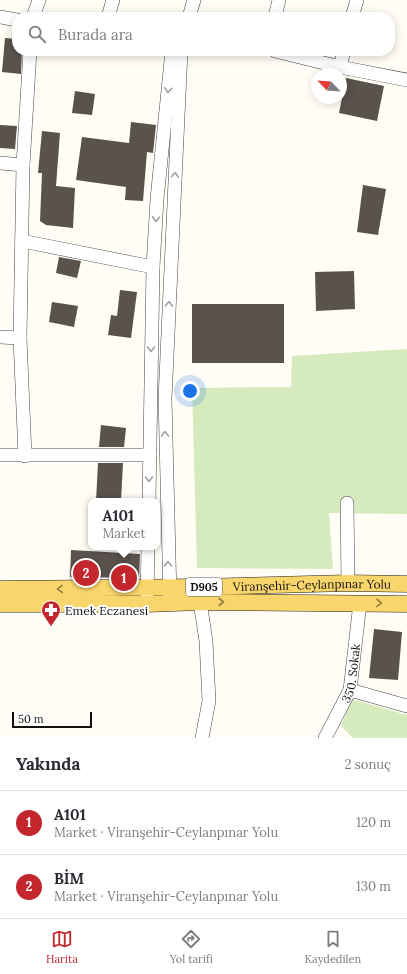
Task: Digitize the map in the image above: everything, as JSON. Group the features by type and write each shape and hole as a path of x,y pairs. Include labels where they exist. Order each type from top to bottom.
{"main road":[{"name":"Viranşehir-Ceylanpınar Yolu","path":"0,589 147,588 348,583 407,584"},
{"name":"Viranşehir-Ceylanpınar Yolu","path":"0,604 147,604 200,602 407,604"}],"street":[{"path":"35,12 39,0"},
{"path":"109,12 113,0"},
{"path":"190,12 194,0"},
{"path":"276,12 279,0"},
{"path":"353,12 357,0"},
{"path":"0,17 12,19"},
{"path":"25,456 20,338 23,165 30,56"},
{"path":"149,498 153,267 157,199 171,56"},
{"path":"171,603 169,587 165,399 181,56"},
{"path":"295,56 340,67 407,80"},
{"path":"340,67 343,56"},
{"path":"0,163 23,165"},
{"path":"22,241 153,267"},
{"path":"0,337 20,338"},
{"path":"0,455 150,456"},
{"path":"347,504 348,583"},
{"path":"147,604 148,550"},
{"path":"200,602 206,641 209,701 202,738"},
{"name":"350. Sokak","path":"331,735 350,690 360,603"},
{"path":"350,690 407,706"}],"green space":[{"path":"407,349 407,514 329,513 333,569 197,568 192,388 291,387 292,356"},
{"path":"351,699 407,715 407,738 353,738 341,726"}],"building":[{"path":"5,38 12,39 12,56 22,56 21,74 2,72"},
{"path":"347,78 384,86 377,121 339,113 341,104 347,104"},
{"path":"75,91 95,94 92,115 72,113"},
{"path":"131,122 156,125 153,153 147,152 143,201 125,200 126,187 76,180 82,137 129,143"},
{"path":"0,125 17,126 15,149 0,148"},
{"path":"42,131 60,133 56,186 75,188 73,228 46,225 40,221 42,173 38,173"},
{"path":"363,185 386,189 378,235 357,232"},
{"path":"59,257 81,261 77,278 56,273"},
{"path":"354,271 355,309 316,311 315,272"},
{"path":"120,290 137,292 131,338 108,335 111,315 117,316"},
{"path":"52,302 78,306 74,327 49,322"},
{"path":"192,304 284,304 284,363 192,363"},
{"path":"101,425 126,428 124,447 99,447"},
{"path":"98,463 123,463 121,498 96,498"},
{"path":"71,550 140,554 139,578 70,577"},
{"path":"374,629 402,632 398,680 369,678"}],"place":[{"name":"BİM","path":"86,573"},
{"name":"A101","path":"124,578"},
{"name":"Emek Eczanesi","path":"51,627"}]}
